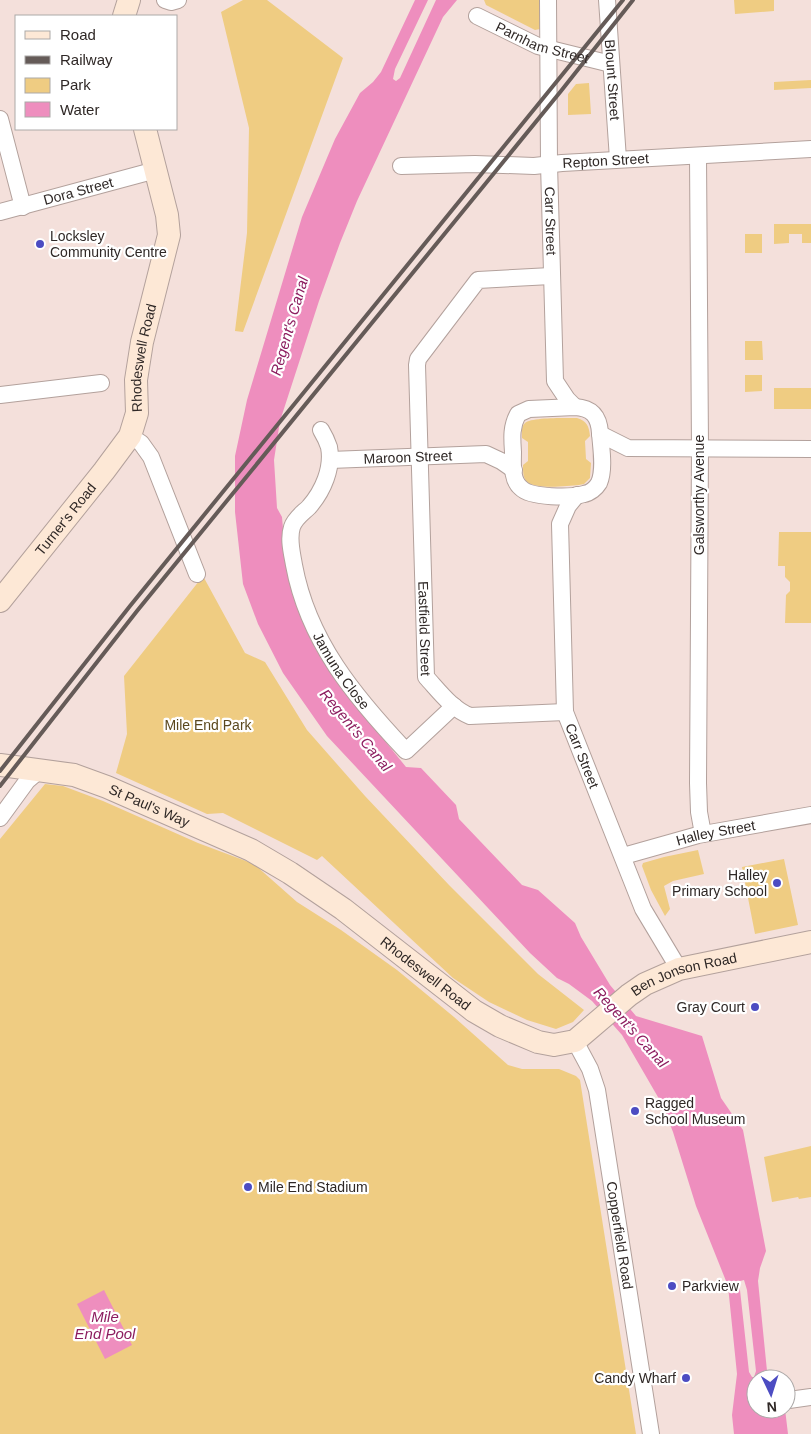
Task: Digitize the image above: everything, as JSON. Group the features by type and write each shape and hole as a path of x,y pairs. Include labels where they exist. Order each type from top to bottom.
{"main road":[{"path":"124,15 129,0"},
{"name":"Rhodeswell Road","path":"130,436 137,413 128,381 142,342 169,234 167,215 145,130"},
{"name":"Turner's Road","path":"0,601 130,436"},
{"name":"St Paul's Way","path":"0,765 74,775 107,787 251,850 290,873"},
{"name":"Rhodeswell Road","path":"290,873 343,909 474,1011 500,1026 538,1042 554,1045 574,1041"},
{"name":"Ben Jonson Road","path":"574,1041 629,995 652,979 679,968 811,942"}],"street":[{"path":"165,0 170,2 178,0"},
{"name":"Carr Street","path":"548,0 549,164 554,381"},
{"name":"Blount Street","path":"607,0 618,159"},
{"name":"Parnham Street","path":"477,16 538,46 611,64"},
{"path":"0,119 23,207"},
{"name":"Repton Street","path":"401,166 475,164 534,166 618,159 811,149"},
{"name":"Galsworthy Avenue","path":"698,156 700,448 698,783 699,812 703,834"},
{"name":"Dora Street","path":"0,212 156,170"},
{"name":"Eastfield Street","path":"551,276 478,280 418,359 426,677 454,706 462,713 470,716 565,712"},
{"path":"537,408 554,381 575,407"},
{"path":"0,395 101,383"},
{"name":"Maroon Street","path":"583,407 595,414 598,419 600,434 601,469 595,489 578,495 540,496 533,495 521,488 515,478 512,428 518,414 537,408 583,407"},
{"path":"321,430 328,445 330,460"},
{"path":"600,434 628,448 811,449"},
{"path":"486,454 512,435"},
{"path":"130,436 141,443 151,457 197,574"},
{"name":"Maroon Street","path":"601,469 610,460 628,448"},
{"name":"Maroon Street","path":"330,460 486,454 514,470"},
{"name":"Jamuna Close","path":"330,460 319,493 292,527 290,537 301,595 320,640 350,688 406,752 454,706"},
{"name":"Carr Street","path":"578,495 568,506 560,524 565,712 643,909 679,968"},
{"path":"540,496 549,506 560,524"},
{"path":"0,818 27,781 40,770"},
{"name":"Halley Street","path":"625,860 627,855 703,834 811,815"},
{"name":"Copperfield Road","path":"574,1041 588,1064 597,1090 652,1434"},
{"path":"796,1399 811,1397"}],"green space":[{"path":"243,0 267,0 343,58 243,332 235,331 247,233 249,128 221,12"},
{"path":"484,0 540,0 540,29 535,30 486,5"},
{"path":"734,0 774,0 774,11 735,14"},
{"path":"811,80 811,88 774,90 774,82"},
{"path":"589,83 591,114 568,115 568,94 576,84"},
{"path":"774,224 811,224 811,243 802,243 802,234 789,234 789,243 774,244"},
{"path":"745,234 762,234 762,253 745,253"},
{"path":"745,341 762,341 763,360 745,360"},
{"path":"745,375 762,375 762,391 745,392"},
{"path":"774,388 811,388 811,409 774,409"},
{"path":"577,418 585,422 589,429 590,436 585,441 586,459 591,463 590,478 584,484 559,487 536,486 526,481 523,465 528,461 528,442 522,438 522,430 525,423 541,419"},
{"path":"779,532 811,532 811,623 785,623 786,595 790,591 790,582 785,577 785,566 778,566"},
{"name":"Mile End Park","path":"203,576 245,653 265,662 307,730 365,796 449,885 538,974 584,1010 573,1022 556,1029 527,1020 489,1002 453,978 322,856 317,860 223,813 207,814 116,773 127,734 124,676"},
{"path":"45,784 63,786 103,801 198,843 254,864 297,902 341,930 397,970 508,1065 522,1069 559,1069 576,1076 580,1080 636,1434 0,1434 0,839"},
{"path":"698,850 704,874 673,881 664,886 670,909 665,916 651,890 642,866 643,863"},
{"path":"784,859 798,925 755,934 742,867"},
{"path":"811,1146 811,1197 799,1199 798,1197 772,1202 764,1157"}],"water":[{"name":"Regent's Canal","path":"415,0 428,0 395,69 393,79 396,81 400,78 436,0 457,0 443,17 357,201 319,301 280,421 274,460 277,508 282,517 286,563 301,613 315,648 334,678 406,767 421,768 456,805 459,819 522,885 538,890 575,923 581,937 610,985 636,1016 702,1036 721,1098 743,1130 766,1251 758,1281 767,1369 756,1369 747,1290 744,1280 740,1281 749,1369 746,1369 746,1419 786,1419 788,1434 734,1434 732,1415 737,1374 728,1286 696,1206 673,1132 662,1104 622,1035 592,1001 569,984 557,978 530,953 327,736 283,673 258,624 243,584 235,512 235,456 247,400 302,217 335,139 360,93 381,72"},
{"name":"Mile End Pool","path":"104,1290 132,1345 105,1359 77,1304"}],"railway":[{"path":"0,771 130,606 623,0"},
{"path":"0,786 137,611 633,0"}],"place":[{"name":"Locksley Community Centre","path":"40,244"},
{"name":"Halley Primary School","path":"777,883"},
{"name":"Gray Court","path":"755,1007"},
{"name":"Ragged School Museum","path":"635,1111"},
{"name":"Mile End Stadium","path":"248,1187"},
{"name":"Parkview","path":"672,1286"},
{"name":"Candy Wharf","path":"686,1378"}]}
